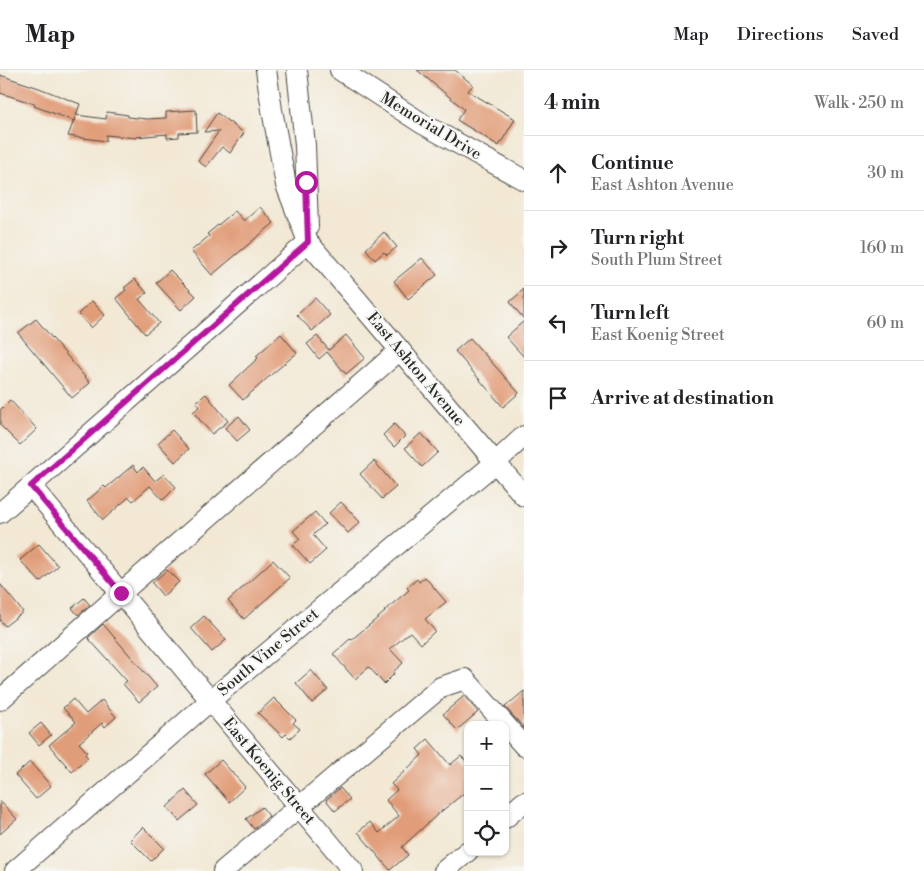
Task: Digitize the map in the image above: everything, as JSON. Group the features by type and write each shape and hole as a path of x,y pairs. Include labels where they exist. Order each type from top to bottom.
{"street":[{"name":"East Ashton Avenue","path":"266,70 286,185 308,242 524,496"},
{"path":"0,513 308,242 305,145 297,70"},
{"name":"Memorial Drive","path":"340,70 423,124 524,180"},
{"path":"0,700 400,350"},
{"name":"South Vine Street","path":"15,871 211,700 495,463 524,436"},
{"name":"East Koenig Street","path":"31,486 353,871"},
{"path":"223,871 441,687 465,679 524,746"},
{"path":"509,815 524,802"},
{"path":"444,871 464,854"}],"building":[{"path":"417,70 455,70 473,85 468,91 515,119 499,146 457,120 464,109"},
{"path":"0,75 80,104 74,121 34,106 35,104 0,93"},
{"path":"196,110 197,132 179,133 179,137 167,138 167,134 136,138 106,135 106,141 68,136 76,115 106,119 107,112 147,119 166,118 166,112"},
{"path":"217,113 244,133 230,153 222,147 206,167 198,161 219,131 204,132"},
{"path":"260,207 274,223 212,275 191,251 209,236 207,234 235,211 244,221"},
{"path":"384,232 397,247 387,255 384,252 375,260 366,249"},
{"path":"422,258 437,275 408,299 394,281"},
{"path":"170,270 196,296 181,310 156,283"},
{"path":"135,279 147,293 139,299 159,323 145,334 116,298"},
{"path":"524,289 524,319 510,302"},
{"path":"315,298 330,315 312,331 297,315"},
{"path":"92,301 105,315 91,328 78,314"},
{"path":"36,319 90,383 72,398 18,333"},
{"path":"524,321 524,357 506,337"},
{"path":"281,334 297,353 243,400 229,385 258,358 256,356"},
{"path":"346,335 365,358 346,374 327,352 319,359 307,344 317,336 329,350"},
{"path":"470,338 519,393 503,407 455,351"},
{"path":"206,394 228,421 212,434 193,412 200,406 196,402"},
{"path":"10,400 37,429 20,445 0,425 0,410"},
{"path":"239,416 250,430 237,441 225,428"},
{"path":"394,424 405,436 394,447 383,435"},
{"path":"172,430 189,449 175,462 158,443"},
{"path":"421,433 438,452 422,467 405,448"},
{"path":"374,461 396,487 382,499 360,474"},
{"path":"133,465 138,472 143,467 155,481 164,474 176,487 163,500 150,486 133,501 129,497 103,520 87,501"},
{"path":"341,502 360,522 348,533 329,513"},
{"path":"315,512 325,524 313,535 326,550 310,564 293,545 300,539 293,531"},
{"path":"39,544 58,566 40,582 20,560"},
{"path":"273,560 290,578 244,619 228,601"},
{"path":"167,570 179,582 163,596 152,583"},
{"path":"425,577 446,602 425,619 435,631 421,644 410,632 390,649 403,663 384,684 369,667 355,679 333,654 385,612 409,590 407,588 417,579 419,582"},
{"path":"0,584 23,612 5,626 0,620"},
{"path":"84,598 90,605 78,615 72,608"},
{"path":"204,616 226,640 212,652 191,628"},
{"path":"103,624 157,687 139,702 123,684 127,681 88,638"},
{"path":"311,670 328,690 312,703 296,683"},
{"path":"524,691 524,728 505,707"},
{"path":"464,696 478,712 468,721 464,721 464,724 457,730 443,714"},
{"path":"274,698 296,720 293,723 300,729 290,738 286,734 283,737 258,713"},
{"path":"73,699 86,714 102,700 116,717 105,727 102,723 79,743 87,752 85,754 88,758 72,772 49,745 76,722 63,708"},
{"path":"41,723 51,735 39,745 29,733"},
{"path":"428,739 450,765 461,756 464,759 464,793 402,847 408,855 390,870 358,832 370,822 379,833 399,816 386,800 397,790 391,784 422,755 417,749"},
{"path":"221,760 245,787 229,802 205,774"},
{"path":"30,762 51,786 36,799 15,775"},
{"path":"340,788 350,799 335,811 326,800"},
{"path":"185,790 198,805 179,821 167,807"},
{"path":"0,801 17,819 0,834"},
{"path":"262,807 269,816 254,829 246,819"},
{"path":"143,827 164,848 151,861 130,840"}],"route":[{"path":"121,593 31,486 308,242 306,182"}]}
